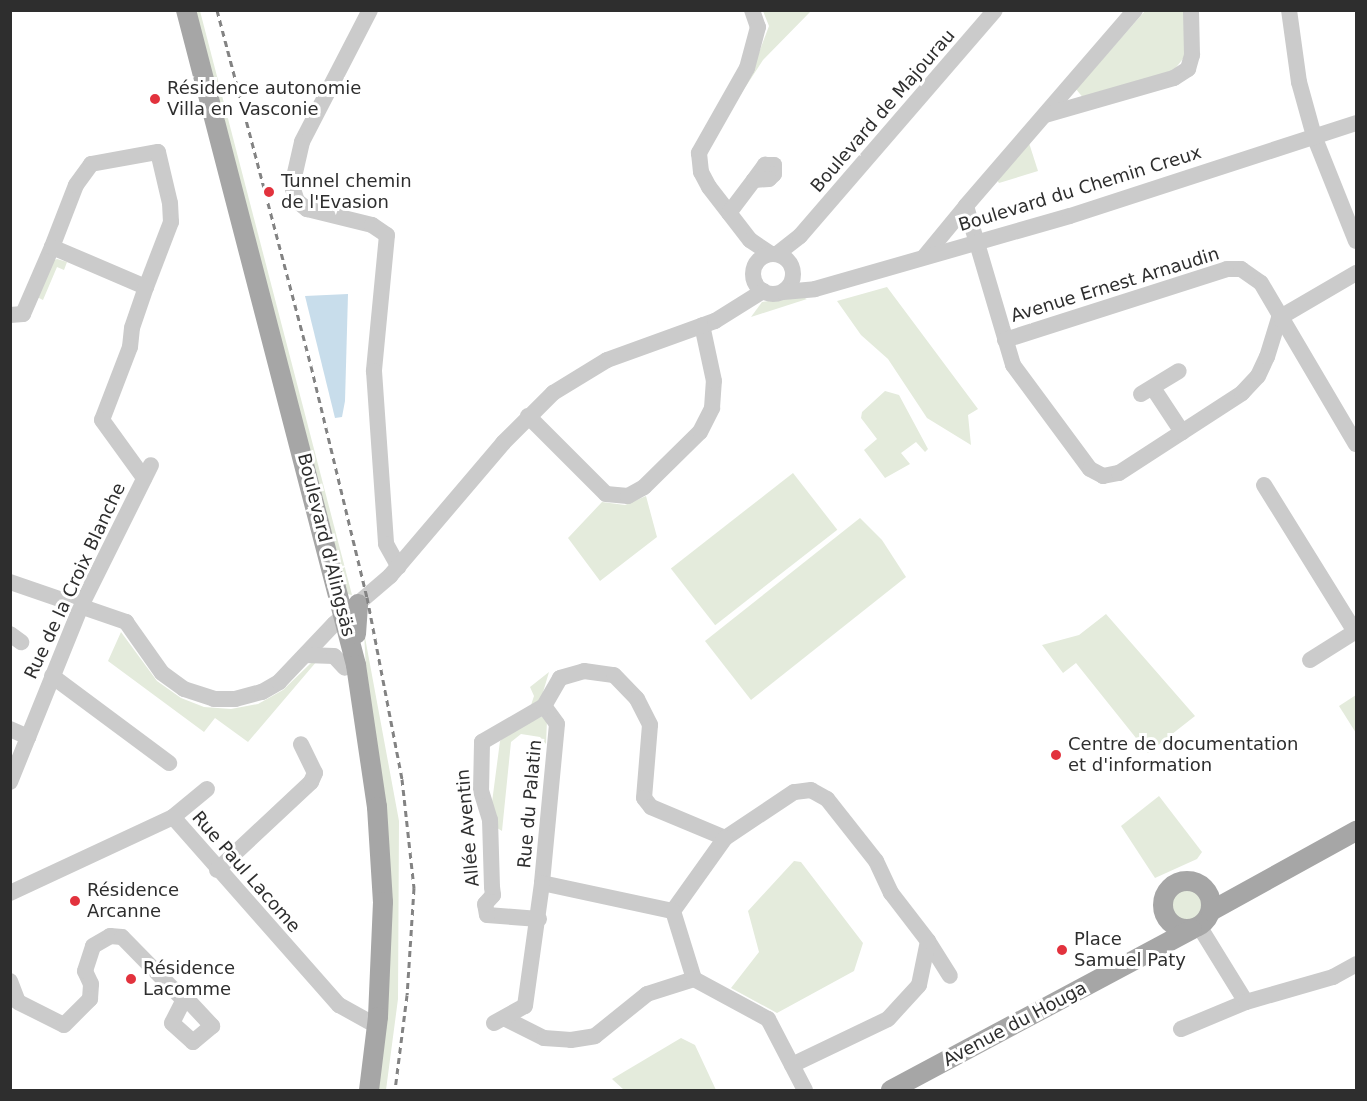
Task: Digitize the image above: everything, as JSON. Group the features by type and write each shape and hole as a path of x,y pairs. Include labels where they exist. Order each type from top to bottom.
{"main road":[{"name":"Boulevard d'Alingsäs","path":"178,10 346,614 345,668 370,808 375,907 370,1022 360,1090"},
{"name":"Boulevard d'Alingsäs","path":"186,10 346,614 361,700 377,807 383,902 378,1017 369,1090"},
{"name":"Avenue du Houga","path":"891,1090 1138,954 1273,875 1356,831"},
{"path":"1177,883 1199,883 1203,915 1179,928 1167,917 1164,901 1177,883"},
{"name":"Avenue du Houga","path":"1138,954 1167,917"}],"street":[{"path":"370,10 302,142 292,186 297,201 308,209 372,225 387,235 374,370 386,544 399,567"},
{"path":"752,10 758,27 747,68 699,153 701,172 750,240 779,256 794,276 815,290"},
{"path":"924,257 1135,10"},
{"path":"1045,115 1174,78 1188,69 1192,55 1191,10"},
{"path":"1289,10 1299,82 1314,136 1356,238"},
{"name":"Boulevard de Majourau","path":"779,256 800,236 985,14"},
{"name":"Boulevard du Chemin Creux","path":"758,286 783,292 815,290 975,243 1356,123"},
{"path":"10,315 23,314 76,185 91,165 158,152 170,203 171,222 147,287 52,247"},
{"path":"729,213 754,180"},
{"path":"966,206 975,243 1013,365 1090,469 1103,476 1119,473 1242,393 1258,376 1279,318 1356,273"},
{"path":"10,582 82,604 126,622 167,677 184,689 214,699 235,699 262,692 279,682 346,614 399,567 528,416 553,393 607,360 702,325 737,306 758,286 756,263 750,240"},
{"path":"756,263 779,256"},
{"name":"Avenue Ernest Arnaudin","path":"1005,340 1227,268 1253,274 1356,444"},
{"path":"783,292 794,276"},
{"name":"Rue de la Croix Blanche","path":"10,782 82,604 148,471 102,420 130,346 132,328 147,287"},
{"path":"528,416 606,494 628,496 644,487 700,432 712,408 714,381 702,325"},
{"path":"1179,370 1147,391 1182,432"},
{"path":"1264,485 1356,631 1310,660"},
{"path":"305,655 334,656 345,668"},
{"path":"544,706 560,678 584,671 614,675 637,699 650,725 645,798 651,807 724,838"},
{"path":"52,676 169,763"},
{"name":"Allée Aventin","path":"539,919 487,915 485,904 493,895 490,820 481,791 482,742 544,706"},
{"name":"Rue du Palatin","path":"544,706 557,724 542,883 673,912"},
{"path":"10,729 28,737"},
{"path":"217,870 311,782 315,773 301,744"},
{"path":"173,817 207,789"},
{"path":"805,1090 768,1019 694,979 673,912 724,838 794,792 811,789 827,799 876,861 891,893 928,941 950,976"},
{"name":"Rue Paul Lacome","path":"10,893 173,817 217,870 339,1005 370,1022"},
{"path":"542,883 539,919 525,1006 500,1021 544,1038 571,1040 595,1036 647,994 694,979"},
{"path":"1203,915 1246,1002"},
{"path":"10,981 18,1002 64,1025 90,999 91,984 85,971 93,946 110,936 122,937 183,999"},
{"path":"792,1065 888,1019 919,985 928,941"},
{"path":"1181,1029 1246,1002 1333,977 1356,964"}],"green space":[{"path":"192,11 200,11 352,595 347,594"},
{"path":"763,11 811,11 763,60 722,123 753,68 769,26"},
{"path":"1145,11 1185,11 1186,55 1174,70 1084,99 1076,89"},
{"path":"1029,143 1038,171 999,183 995,177"},
{"path":"57,259 67,262 64,270 57,267 43,300 37,297 52,261"},
{"path":"887,287 978,409 968,415 971,445 927,418 888,359 861,335 837,301"},
{"path":"800,296 807,299 751,317 762,302"},
{"path":"885,391 899,395 928,449 925,452 916,442 901,453 910,464 885,478 864,450 877,439 861,418 862,412"},
{"path":"793,473 837,530 715,625 671,568"},
{"path":"646,496 657,537 600,581 568,538 602,502 625,505"},
{"path":"860,518 882,540 906,577 751,700 705,641"},
{"path":"1106,614 1195,716 1148,753 1076,663 1063,673 1042,645 1079,635"},
{"path":"121,632 157,681 181,698 204,707 231,709 258,704 283,690 311,663 317,661 248,742 215,718 204,732 108,661"},
{"path":"364,632 399,821 398,999 386,1090 373,1090 384,1018"},
{"path":"549,672 541,699 531,705 534,696 530,687"},
{"path":"1356,695 1356,733 1339,706"},
{"path":"543,716 547,720 546,744 540,737 521,734 511,742 502,831 494,826 491,810 500,741 512,731"},
{"path":"1159,796 1202,852 1197,859 1155,878 1121,826"},
{"path":"794,861 801,862 863,943 854,971 777,1013 731,988 759,952 748,911"},
{"path":"1188,888 1201,893 1206,906 1201,919 1188,924 1175,919 1170,906 1175,893"},
{"path":"681,1038 695,1045 716,1090 624,1090 612,1079"}],"water":[{"path":"348,294 345,401 342,417 335,418 305,296"}],"railway":[{"path":"217,10 311,366 367,597 402,779 414,888 407,995 395,1090"}],"place":[{"name":"Résidence autonomie Villa en Vasconie","path":"155,99"},
{"name":"Tunnel chemin de l'Evasion","path":"269,192"},
{"name":"Centre de documentation et d'information","path":"1056,755"},
{"name":"Résidence Arcanne","path":"75,901"},
{"name":"Place Samuel Paty","path":"1062,950"},
{"name":"Résidence Lacomme","path":"131,979"}]}
